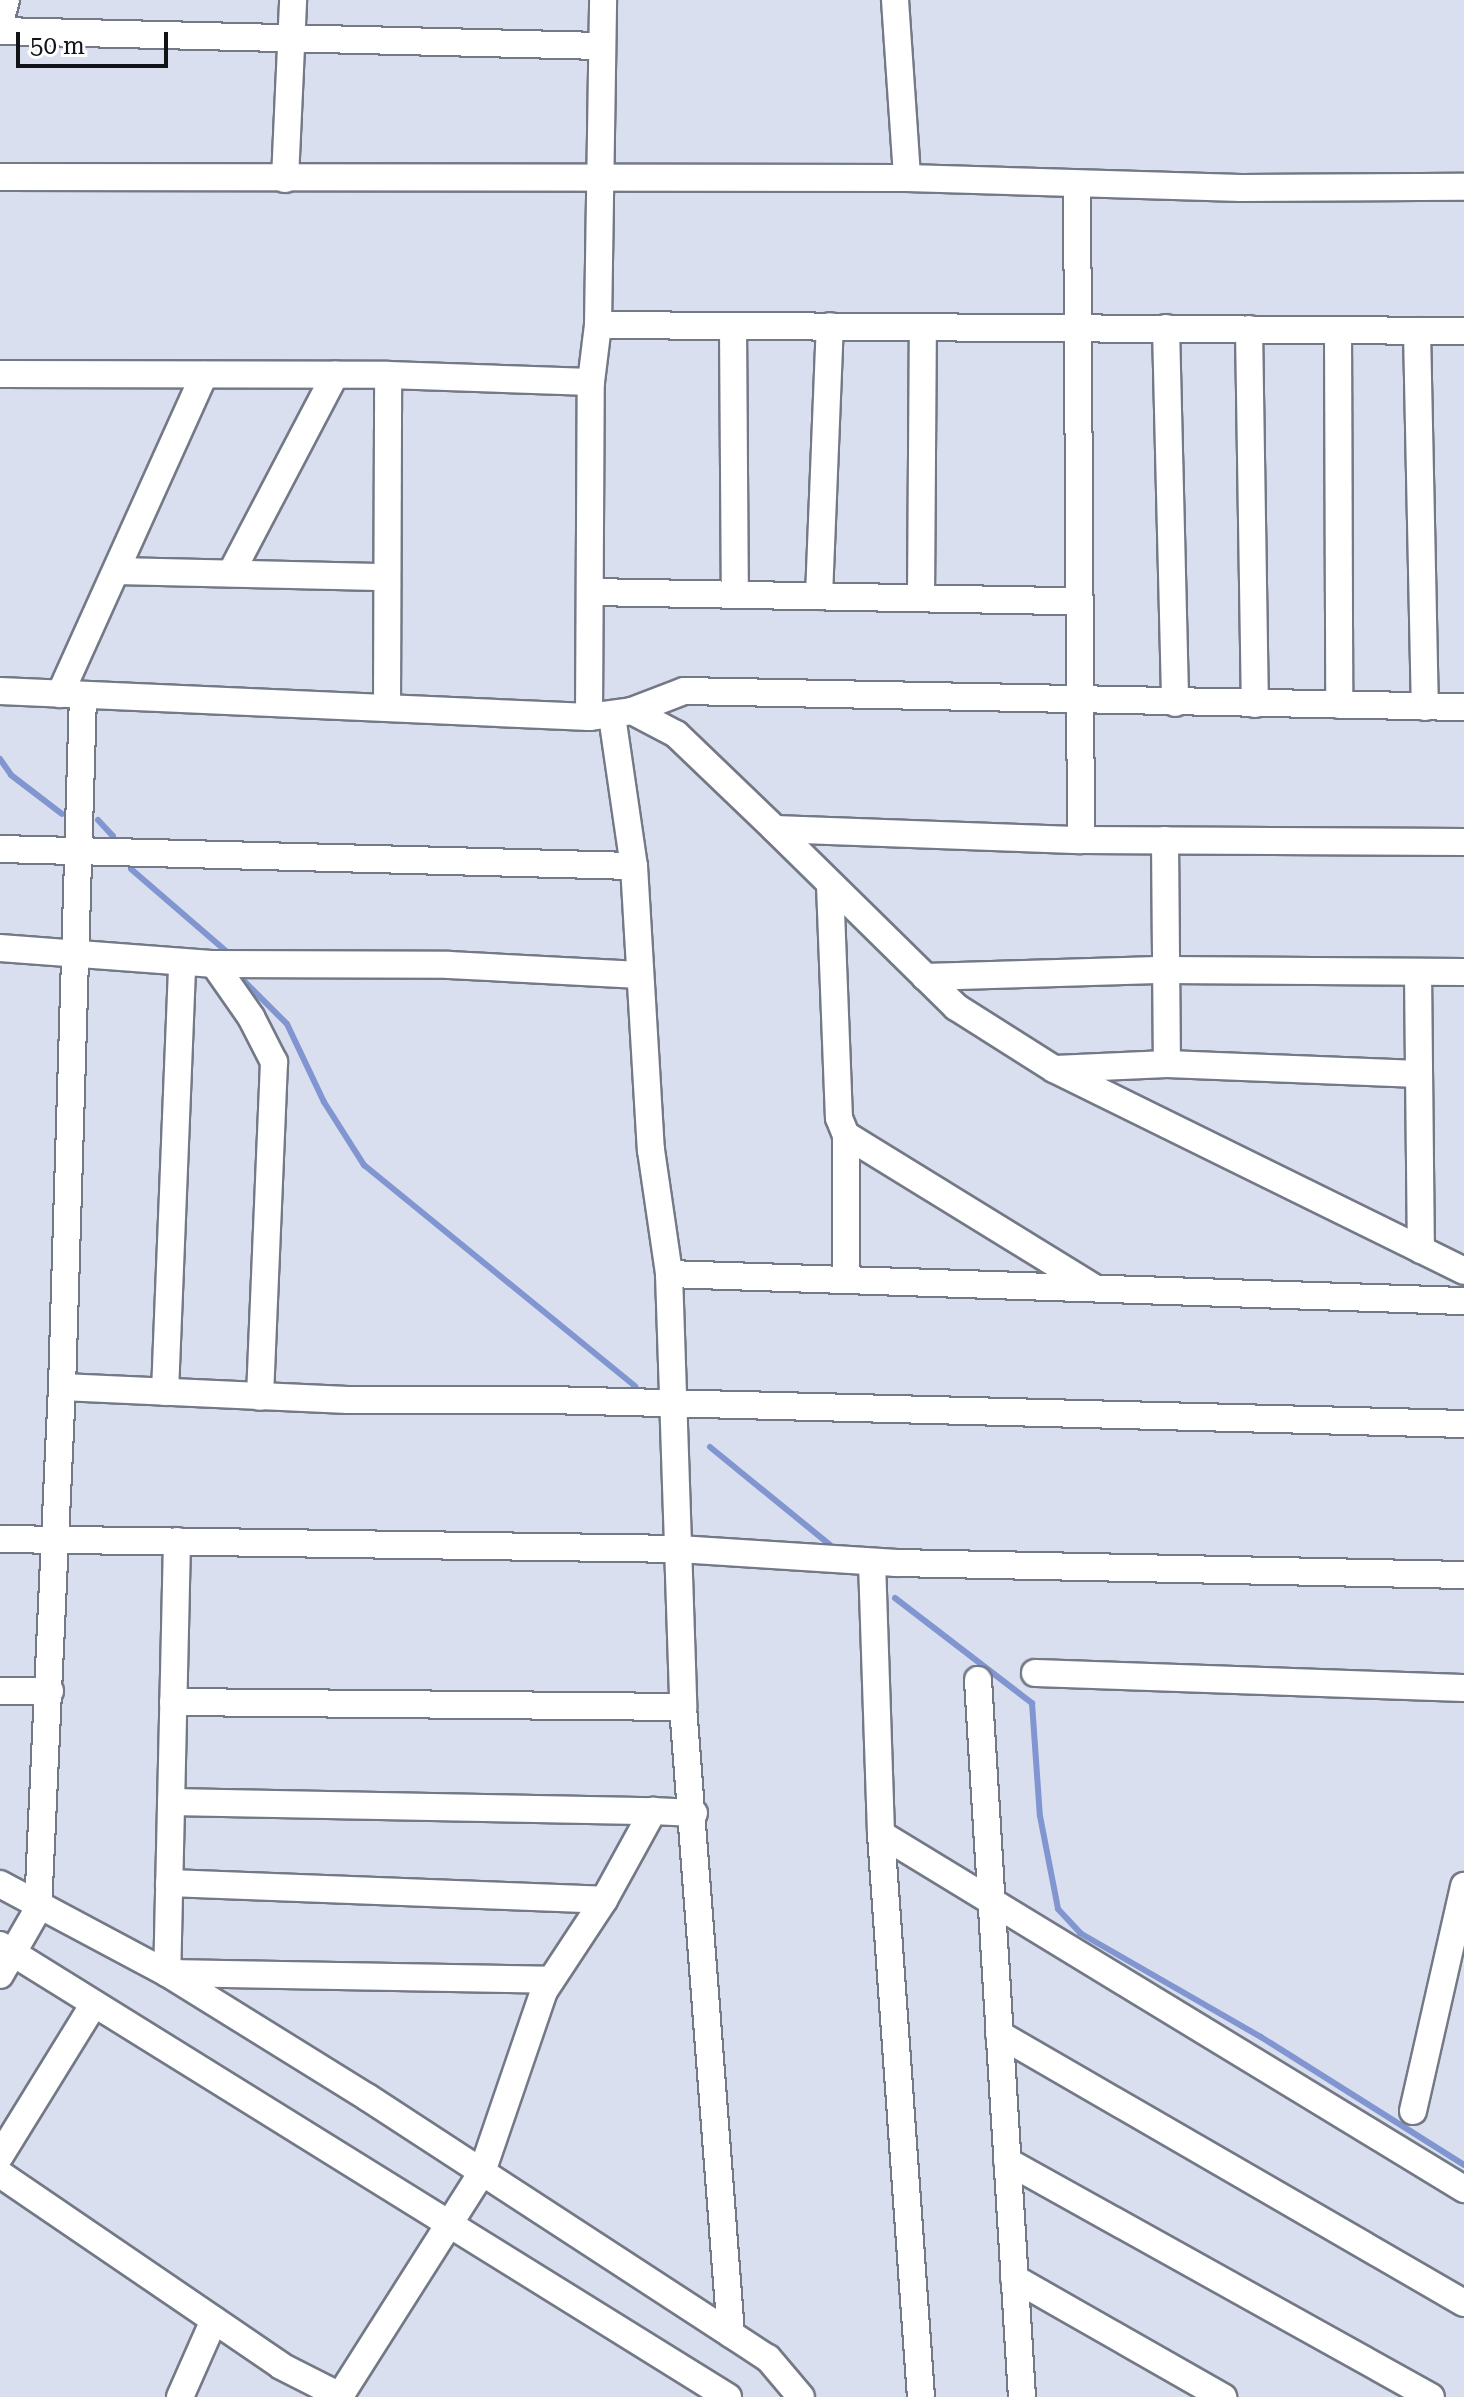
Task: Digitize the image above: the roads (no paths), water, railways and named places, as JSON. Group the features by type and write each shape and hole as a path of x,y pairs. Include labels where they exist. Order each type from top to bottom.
{"street":[{"path":"0,22 6,0"},
{"path":"285,179 293,0"},
{"path":"603,0 598,325 591,382 591,592 634,866 651,1150 669,1274 670,1406 680,1549 683,1707 694,1813 731,2334"},
{"path":"895,0 907,178"},
{"path":"0,31 293,41 602,46"},
{"path":"0,177 907,178 1077,184 1464,187"},
{"path":"1077,184 1081,840"},
{"path":"598,325 1464,331"},
{"path":"733,326 735,595"},
{"path":"819,596 830,326"},
{"path":"921,598 923,327"},
{"path":"1166,328 1175,703"},
{"path":"1249,329 1255,704"},
{"path":"1338,330 1339,705"},
{"path":"1417,331 1425,707"},
{"path":"0,374 388,375 591,382"},
{"path":"204,375 118,571 71,694 77,952 50,1691 38,1909 4,1958 94,2004 728,2397"},
{"path":"231,573 335,375"},
{"path":"387,708 388,375"},
{"path":"118,571 387,577"},
{"path":"591,592 1079,601"},
{"path":"0,691 387,708 611,714 676,734 956,1007 1054,1069 1464,1271"},
{"path":"611,714 684,691 1464,707"},
{"path":"775,829 1081,840 1464,842"},
{"path":"1165,840 1167,1064"},
{"path":"0,849 76,854 634,866"},
{"path":"830,885 839,1118 846,1135 846,1280"},
{"path":"0,948 214,964 449,965 640,975"},
{"path":"165,1392 182,962"},
{"path":"214,964 251,1017 274,1062 260,1397"},
{"path":"925,977 1166,970 1464,972"},
{"path":"1418,972 1421,1250"},
{"path":"1054,1069 1167,1064 1419,1074"},
{"path":"846,1135 1096,1289"},
{"path":"669,1274 1464,1301"},
{"path":"62,1387 260,1397 1464,1424"},
{"path":"0,1539 680,1549 872,1562 1464,1575"},
{"path":"167,1973 177,1541"},
{"path":"872,1562 881,1834 921,2397"},
{"path":"1035,1673 1464,1688"},
{"path":"978,1680 1022,2397"},
{"path":"0,1691 50,1691"},
{"path":"173,1702 683,1707"},
{"path":"171,1802 694,1813"},
{"path":"0,2174 281,2366 341,2397 482,2172 551,1980 604,1900 653,1811"},
{"path":"881,1834 1464,2189"},
{"path":"169,1883 604,1900"},
{"path":"0,1884 38,1909 167,1973 482,2172 768,2358 801,2397"},
{"path":"1413,2111 1464,1886"},
{"path":"167,1973 551,1980"},
{"path":"0,2156 94,2004"},
{"path":"999,2034 1464,2303"},
{"path":"1007,2161 1431,2397"},
{"path":"1014,2278 1223,2397"},
{"path":"180,2397 214,2320"}],"waterway":[{"path":"0,759 11,775 62,814"},
{"path":"98,820 113,836"},
{"path":"131,869 226,951"},
{"path":"240,977 287,1024 324,1102 364,1165 635,1386"},
{"path":"710,1447 829,1544"},
{"path":"895,1598 1032,1703 1040,1816 1058,1909 1080,1933 1261,2037 1464,2165"}]}
